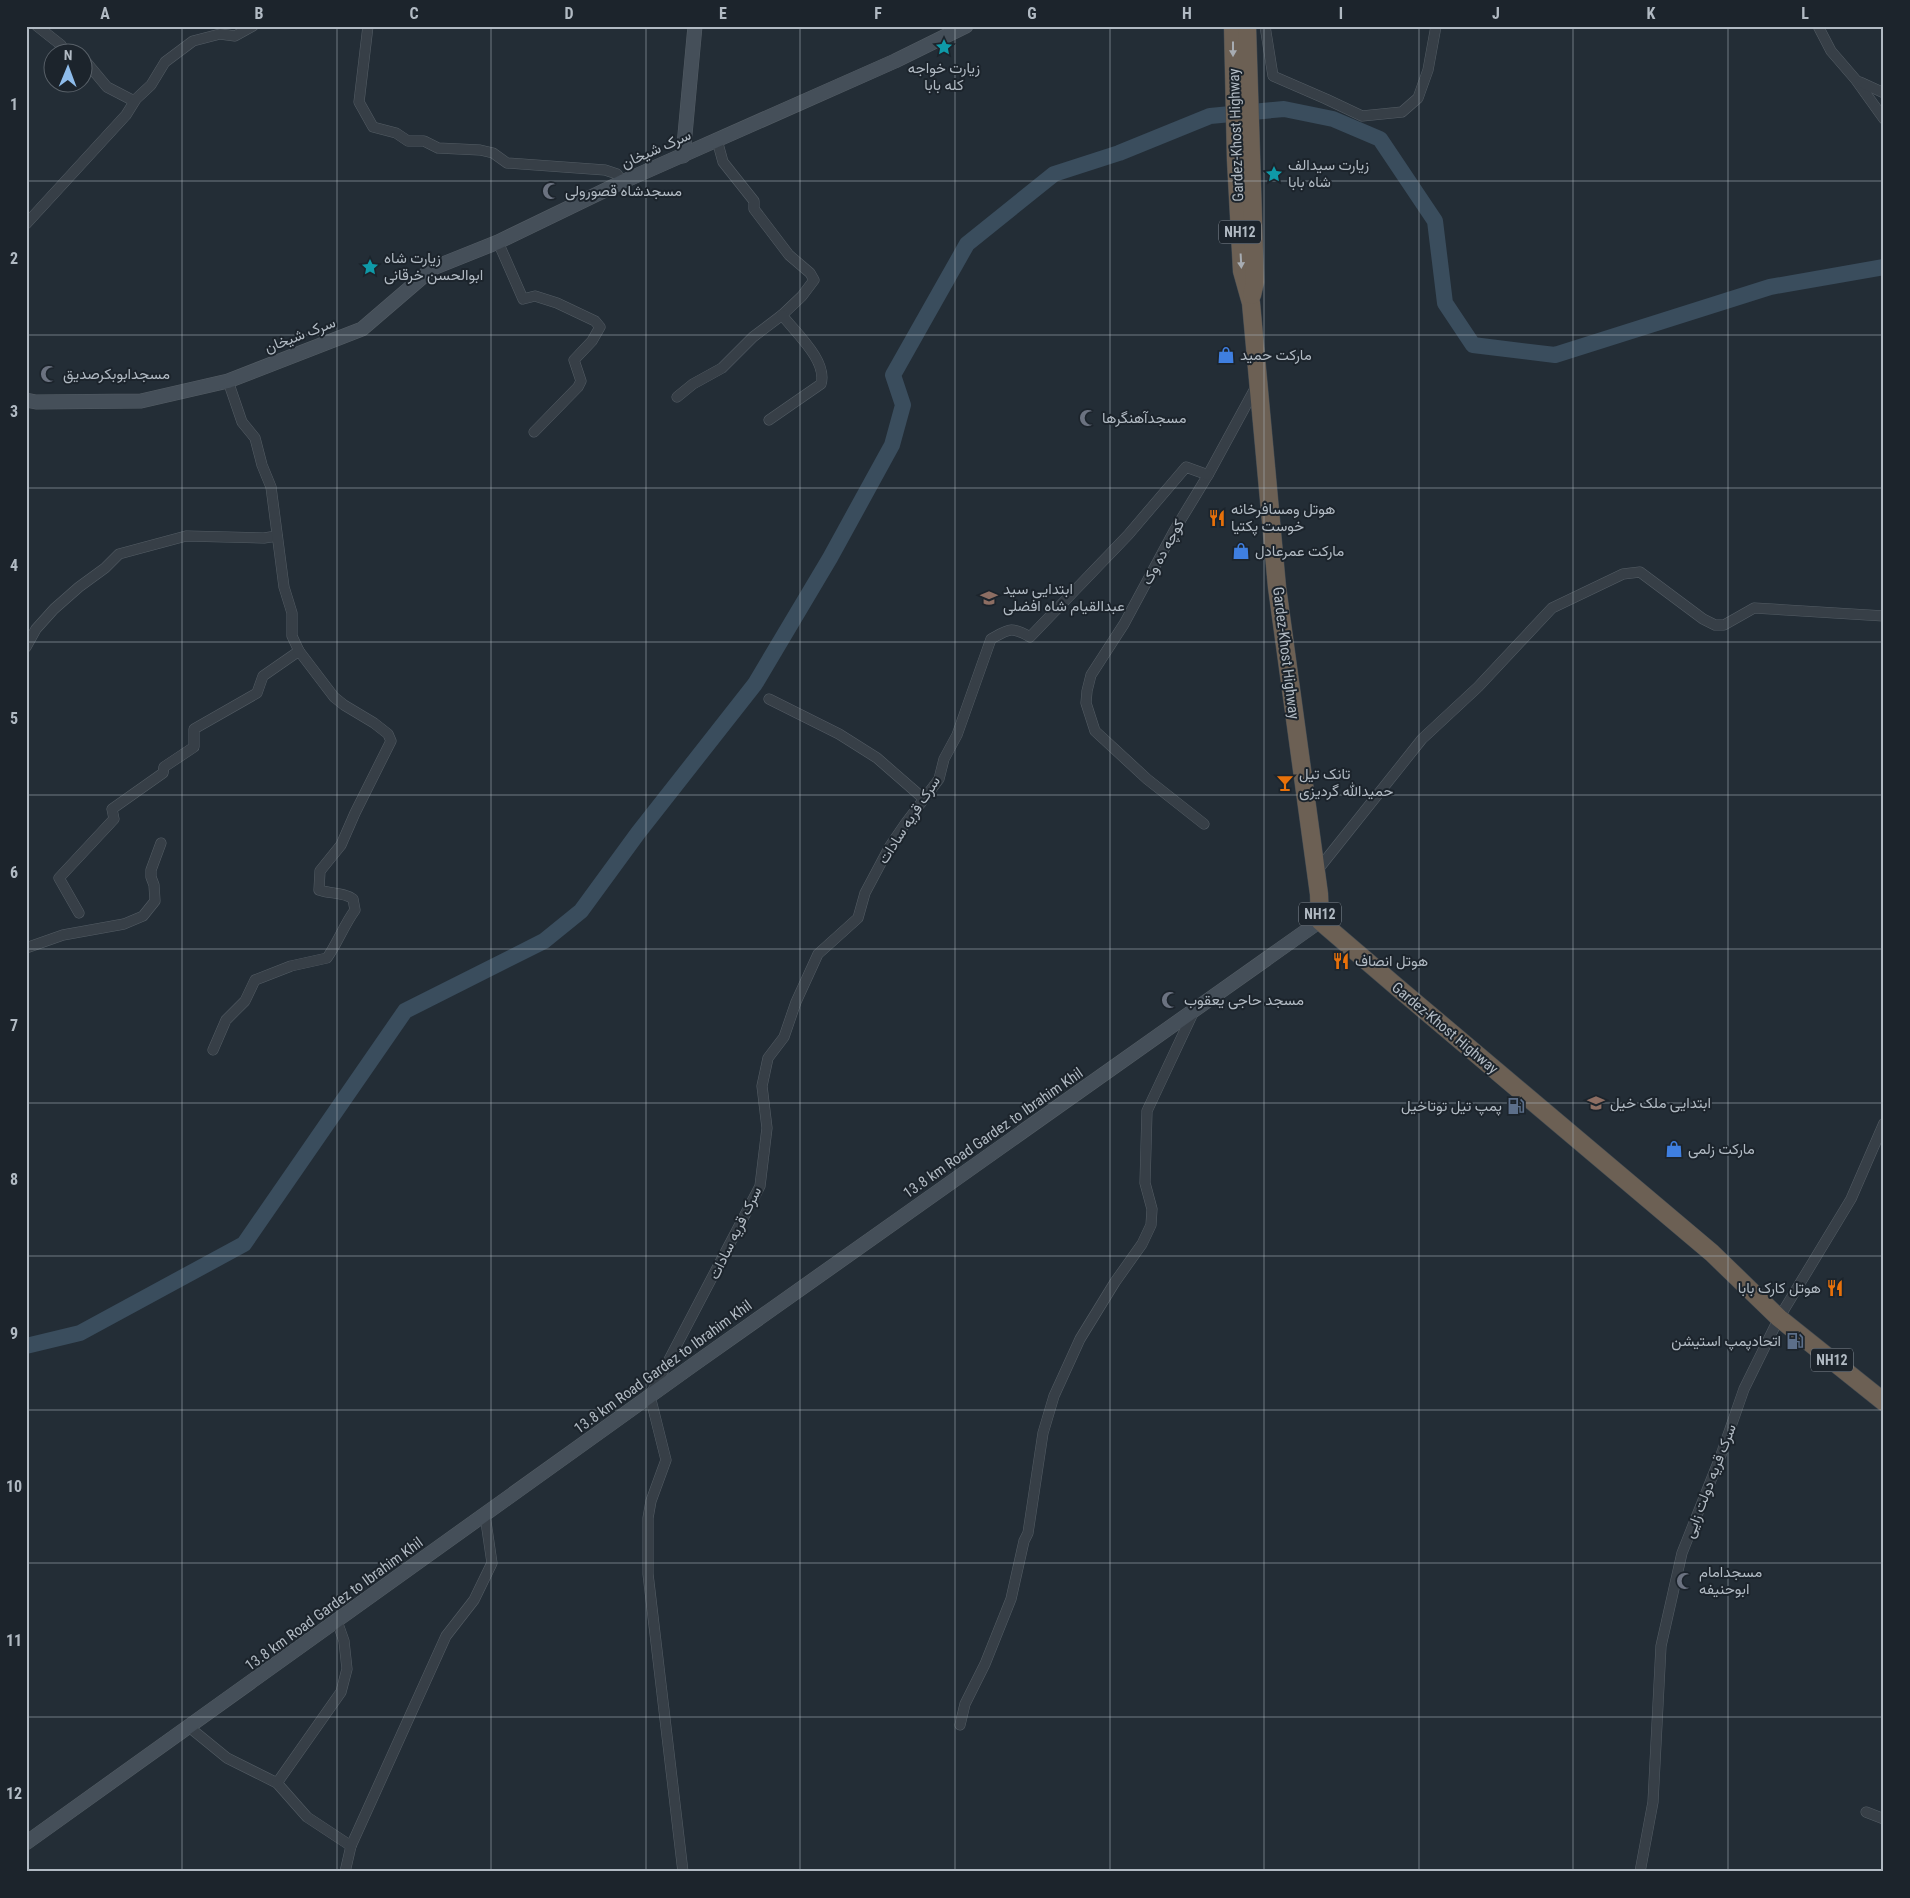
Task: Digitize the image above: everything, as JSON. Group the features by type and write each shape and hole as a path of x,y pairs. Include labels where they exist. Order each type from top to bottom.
{"highway":[{"name":"Gardez-Khost Highway","path":"1233,26 1240,70 1243,160 1242,271 1251,303 1277,587 1316,872 1320,921 1712,1253 1780,1318 1884,1402"},
{"name":"Gardez-Khost Highway","path":"1240,70 1247,26"}],"street":[{"path":"37,26 57,42"},
{"path":"26,224 126,115 134,102 151,85 165,62 194,41 220,34 235,36 253,26"},
{"path":"368,26 359,102 373,127 396,133 408,140 424,142 438,148 480,150 492,153 507,163 605,170 617,174 622,182"},
{"path":"683,156 695,26"},
{"name":"سرک شیخان","path":"26,400 36,402 141,401 228,381 362,329 433,268 498,242 622,182 895,61 966,26"},
{"path":"1265,26 1273,76 1362,116 1402,112 1418,98 1428,70 1436,26"},
{"path":"1818,26 1831,51 1856,80 1884,119"},
{"path":"92,70 107,87 134,102"},
{"path":"1856,80 1884,93"},
{"path":"677,398 693,384 722,368 753,337 782,316 802,296 814,280 789,255 754,209 754,201 723,162 717,140"},
{"path":"498,242 523,299 535,296 557,304 595,321 600,327 592,341 574,360 581,381 578,387 534,432"},
{"path":"769,420 820,384 822,379 819,361 782,316"},
{"path":"213,1050 226,1020 245,1001 255,980 291,966 327,958 336,946 346,921 355,910 353,899 348,895 327,893 319,890 320,871 341,846 355,813 391,741 388,734 381,728 334,697 299,651 292,636 292,613 284,587 271,487 262,465 255,438 242,422 228,381"},
{"name":"کوچه ده وک","path":"1204,824 1147,779 1095,731 1086,703 1091,675 1124,624 1174,530 1208,475 1258,384"},
{"name":"سرک قریه سادات","path":"650,1396 760,1186 767,1128 762,1086 768,1058 784,1037 796,1002 818,954 858,918 865,893 886,854 905,824 939,779 944,759 957,735 991,639 1009,629 1017,629 1030,637 1128,535 1186,467 1208,475"},
{"path":"26,647 36,629 54,609 79,586 106,568 119,554 186,536 264,538 277,536"},
{"path":"1316,872 1422,739 1478,687 1552,608 1623,574 1640,572 1714,625 1724,624 1754,608 1884,616"},
{"path":"79,913 59,878 114,819 112,809 163,774 164,767 194,747 194,730 257,693 263,676 299,651"},
{"path":"769,699 838,734 877,758 924,799"},
{"path":"26,948 63,935 124,924 143,916 155,901 151,870 162,843"},
{"name":"13.8 km Road Gardez to Ibrahim Khil","path":"26,1842 650,1396 1320,921"},
{"path":"960,1725 965,1704 985,1664 1011,1600 1024,1541 1028,1533 1043,1432 1054,1396 1080,1339 1115,1282 1142,1244 1151,1226 1152,1209 1146,1183 1147,1111 1195,1010"},
{"name":"سرک قریه دولت زایی","path":"1640,1872 1652,1802 1661,1646 1682,1552 1722,1455 1744,1389 1780,1318 1851,1199 1884,1123"},
{"path":"650,1396 666,1460 651,1501 648,1518 648,1574 683,1872"},
{"path":"349,1871 351,1846 446,1636 474,1600 492,1564 485,1515"},
{"path":"278,1783 341,1692 347,1668 344,1641 337,1621"},
{"path":"189,1726 227,1758 278,1783 307,1818 351,1846"},
{"path":"1866,1812 1884,1819"}],"waterway":[{"path":"26,1346 80,1333 244,1244 405,1011 544,941 581,911 638,833 755,684 830,558 892,445 903,405 893,375 967,244 1054,174 1119,153 1210,116 1284,109 1333,119 1380,139 1435,221 1445,303 1473,345 1555,355 1770,287 1884,267"}],"place":[{"name":"زیارت خواجه کله بابا","path":"944,47"},
{"name":"زیارت سیدالف شاه بابا","path":"1274,174"},
{"name":"مسجدشاه قصورولی","path":"551,191"},
{"name":"زیارت شاه ابوالحسن خرقانی","path":"370,267"},
{"name":"مارکت حمید","path":"1226,355"},
{"name":"مسجدابوبکرصدیق","path":"49,374"},
{"name":"مسجدآهنگرها","path":"1088,418"},
{"name":"هوتل ومسافرخانه خوست پکتیا","path":"1217,518"},
{"name":"مارکت عمرعادل","path":"1241,551"},
{"name":"ابتدایی سید عبدالقیام شاه افضلی","path":"989,598"},
{"name":"تانک تیل حمیدالله گردیزی","path":"1285,783"},
{"name":"هوتل انصاف","path":"1341,961"},
{"name":"مسجد حاجی یعقوب","path":"1170,1000"},
{"name":"ابتدایی ملک خیل","path":"1596,1103"},
{"name":"پمپ تیل توتاخیل","path":"1516,1106"},
{"name":"مارکت زلمی","path":"1674,1149"},
{"name":"هوتل کارک بابا","path":"1835,1288"},
{"name":"اتحادپمپ استیشن","path":"1795,1341"},
{"name":"مسجدامام ابوحنیفه","path":"1685,1581"}]}
